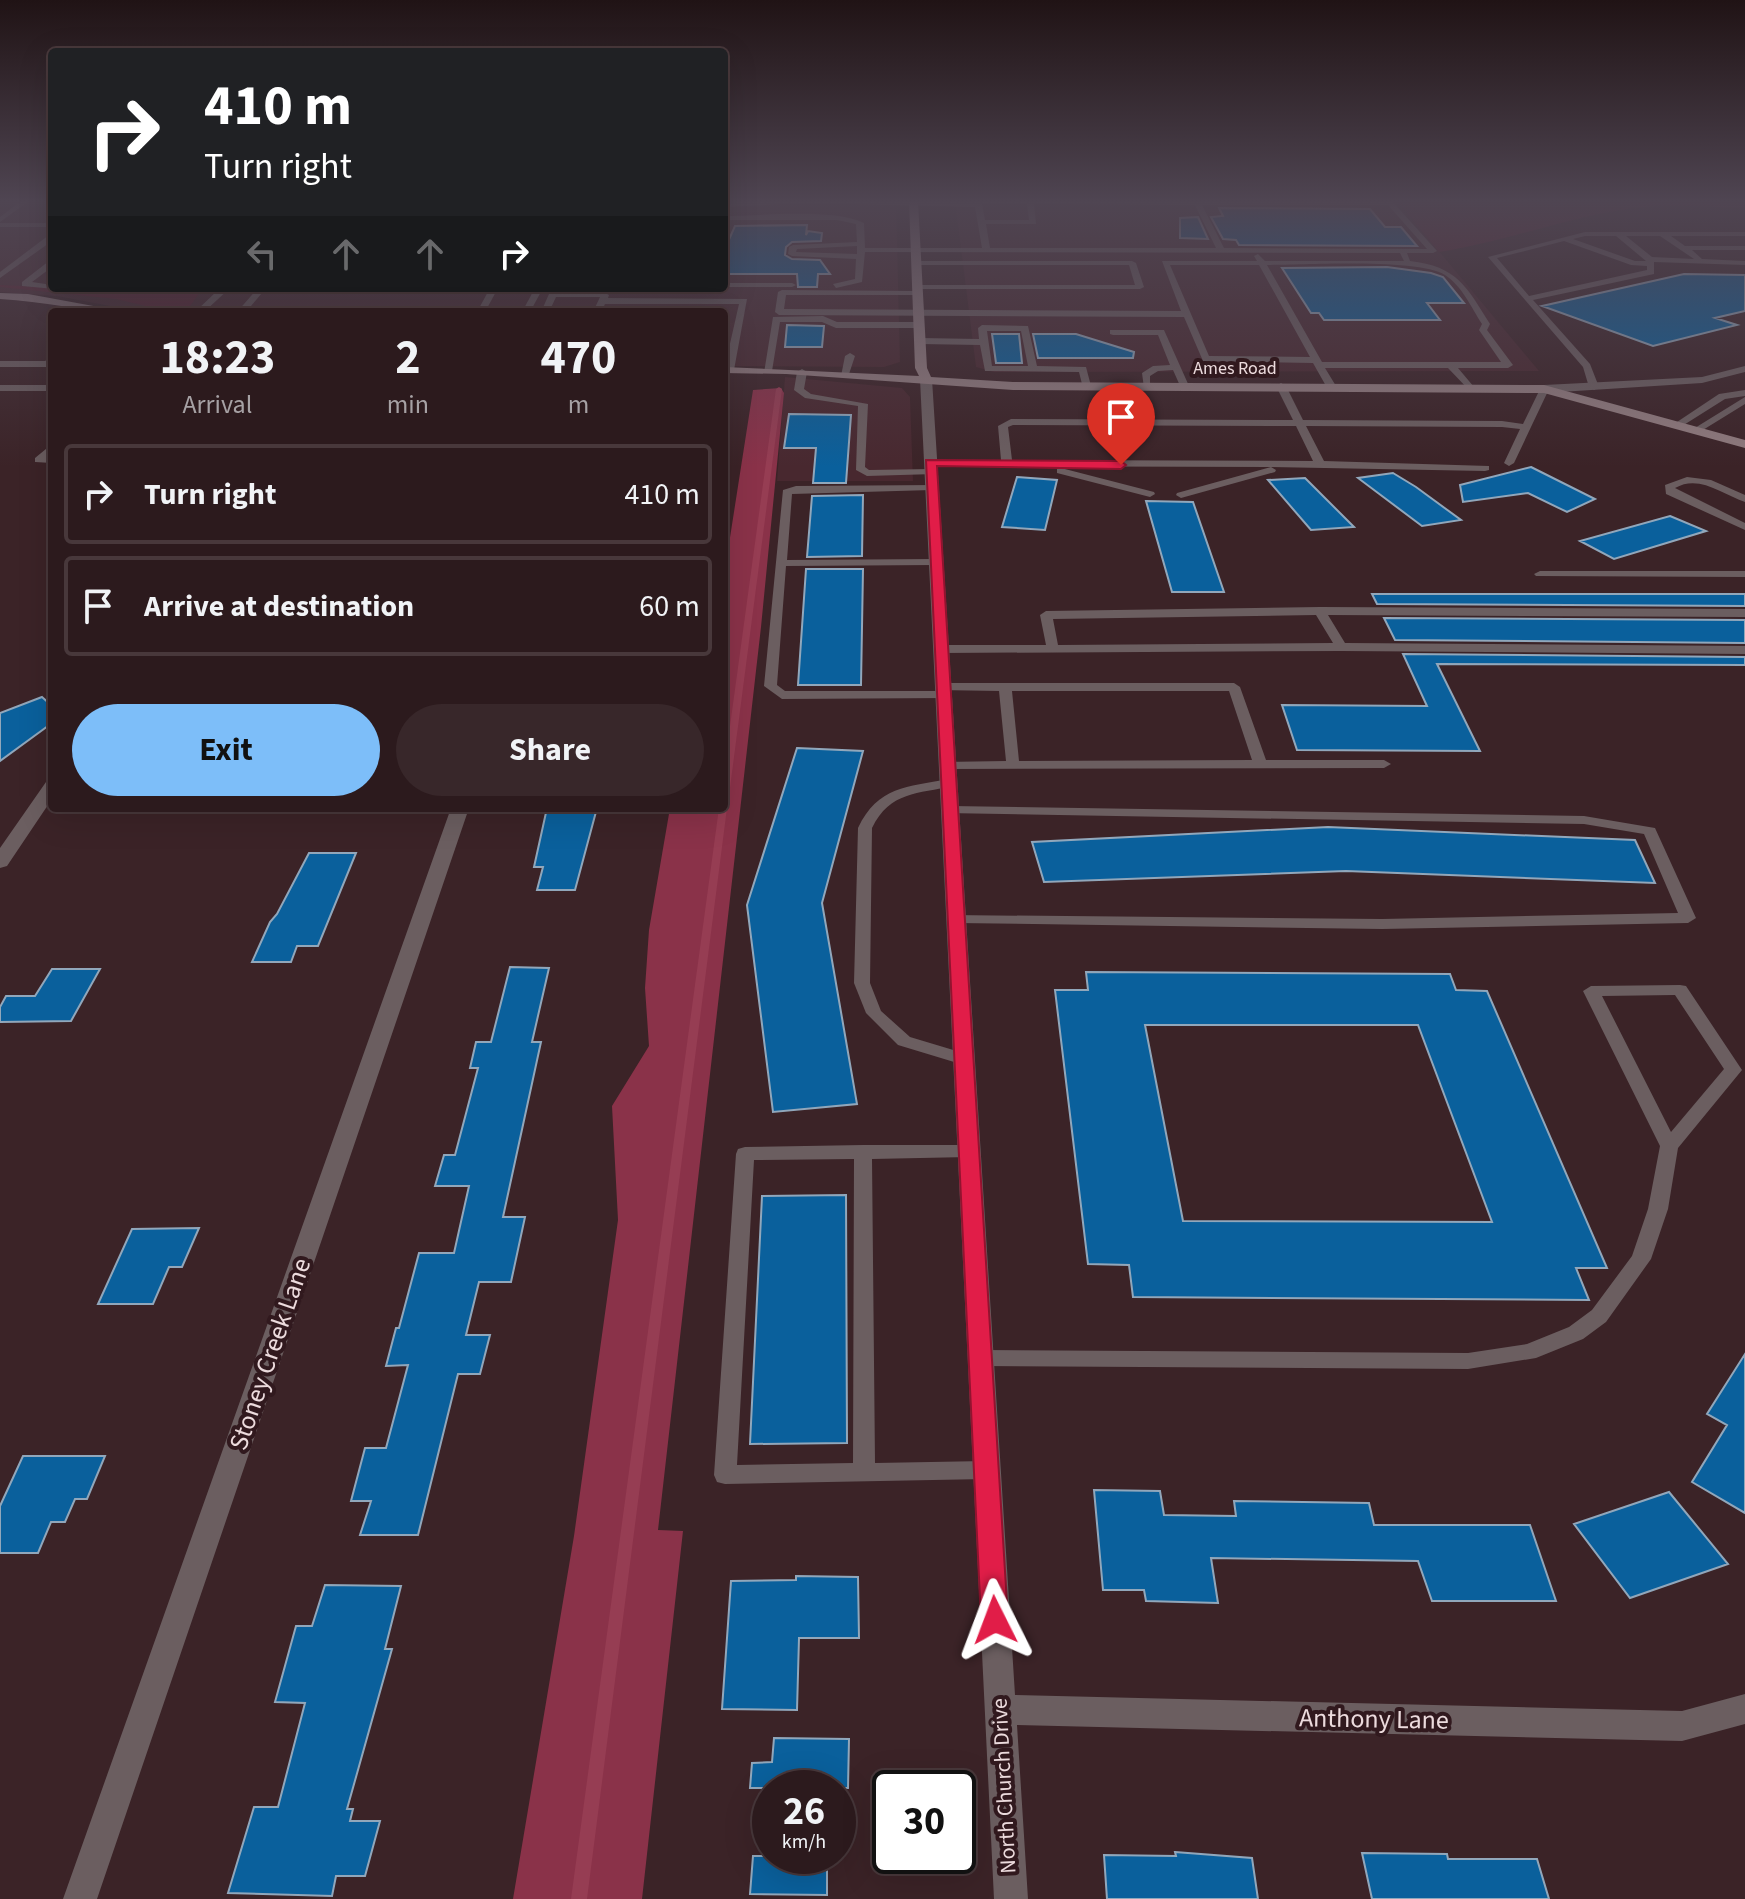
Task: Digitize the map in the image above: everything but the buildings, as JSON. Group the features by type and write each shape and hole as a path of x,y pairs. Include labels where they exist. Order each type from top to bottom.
{"street":[{"path":"918,292 921,368 926,379"},
{"path":"0,296 28,297 96,308"},
{"name":"Ames Road","path":"728,370 844,374 1013,386 1544,389 1702,380 1745,369"},
{"name":"North Church Drive","path":"926,379 1011,1899"},
{"path":"1594,387 1607,408"},
{"path":"1544,389 1745,444"},
{"path":"0,862 48,792"},
{"name":"Stoney Creek Lane","path":"80,1899 459,812"},
{"name":"Anthony Lane","path":"1000,1710 1682,1726 1745,1709"}],"lane":[{"path":"1141,290 1143,297 782,292 779,312 1187,314"},
{"path":"1176,290 1206,359 1508,365 1483,330 1486,324 1465,290"},
{"path":"1277,290 1331,386"},
{"path":"1519,290 1587,366 1594,387"},
{"path":"1527,299 1570,290"},
{"path":"203,308 221,292"},
{"path":"244,308 258,292"},
{"path":"547,308 553,294 605,295 599,308"},
{"path":"602,301 744,301 728,362"},
{"path":"767,371 776,319 823,319 836,325 918,325"},
{"path":"1033,369 1025,328 982,328 988,369 1033,369 1083,369 1086,386"},
{"path":"1113,332 1161,332 1184,386"},
{"path":"920,341 984,342"},
{"path":"844,374 850,356"},
{"path":"0,364 48,363"},
{"path":"1451,365 1469,387"},
{"path":"1147,386 1145,375 1150,370 1176,367"},
{"path":"802,372 799,390 808,396 863,404 860,468 867,473 931,474"},
{"path":"1281,386 1320,464"},
{"path":"0,388 48,388"},
{"path":"1509,463 1544,389"},
{"path":"1676,426 1722,396 1745,393"},
{"path":"1695,431 1745,400"},
{"path":"1007,464 1003,426 1011,422 1524,427"},
{"path":"48,451 39,460 48,460"},
{"path":"1261,765 1234,687 1005,687 782,695 770,686 787,492 1007,464 1320,464 1485,468"},
{"path":"1036,465 1150,494"},
{"path":"1181,495 1271,472 1270,465"},
{"path":"1745,499 1697,480 1674,483 1669,487 1670,492 1745,527"},
{"path":"781,563 936,562"},
{"path":"1540,574 1745,574"},
{"path":"1053,649 1046,615 1320,611 1745,613"},
{"path":"1320,611 1341,647"},
{"path":"941,649 1341,647 1745,650"},
{"path":"1005,687 1013,765"},
{"path":"964,1059 904,1041 874,1013 862,983 865,828 873,808 894,794 948,774 1013,765 1384,764"},
{"path":"950,810 1584,820 1650,831 1688,918 1382,924 956,918"},
{"path":"980,1358 1468,1361 1529,1352 1576,1333 1599,1316 1641,1259 1658,1209 1669,1146 1733,1070 1680,990 1591,991 1669,1146"},
{"path":"969,1151 745,1154 725,1475 986,1470"},
{"path":"863,1152 864,1472"}],"shaded area":[{"path":"898,290 900,362 884,367 728,366 728,308 121,308 57,296 0,292"},
{"path":"966,290 1471,290 1539,371 994,372 976,367"},
{"path":"48,292 200,292 190,306 184,308 154,308 116,299"},
{"path":"785,377 902,388 910,397 913,481 777,481"},
{"path":"781,388 784,393 761,627 658,1530 683,1531 642,1899 513,1899 574,1536 618,1220 612,1106 649,1046 645,988 649,930 669,812 728,812 728,550 753,390"}],"waterway":[{"path":"728,773 779,389"},
{"path":"579,1899 722,812"}],"route":[{"path":"995,1620 931,463 1121,465"}]}
